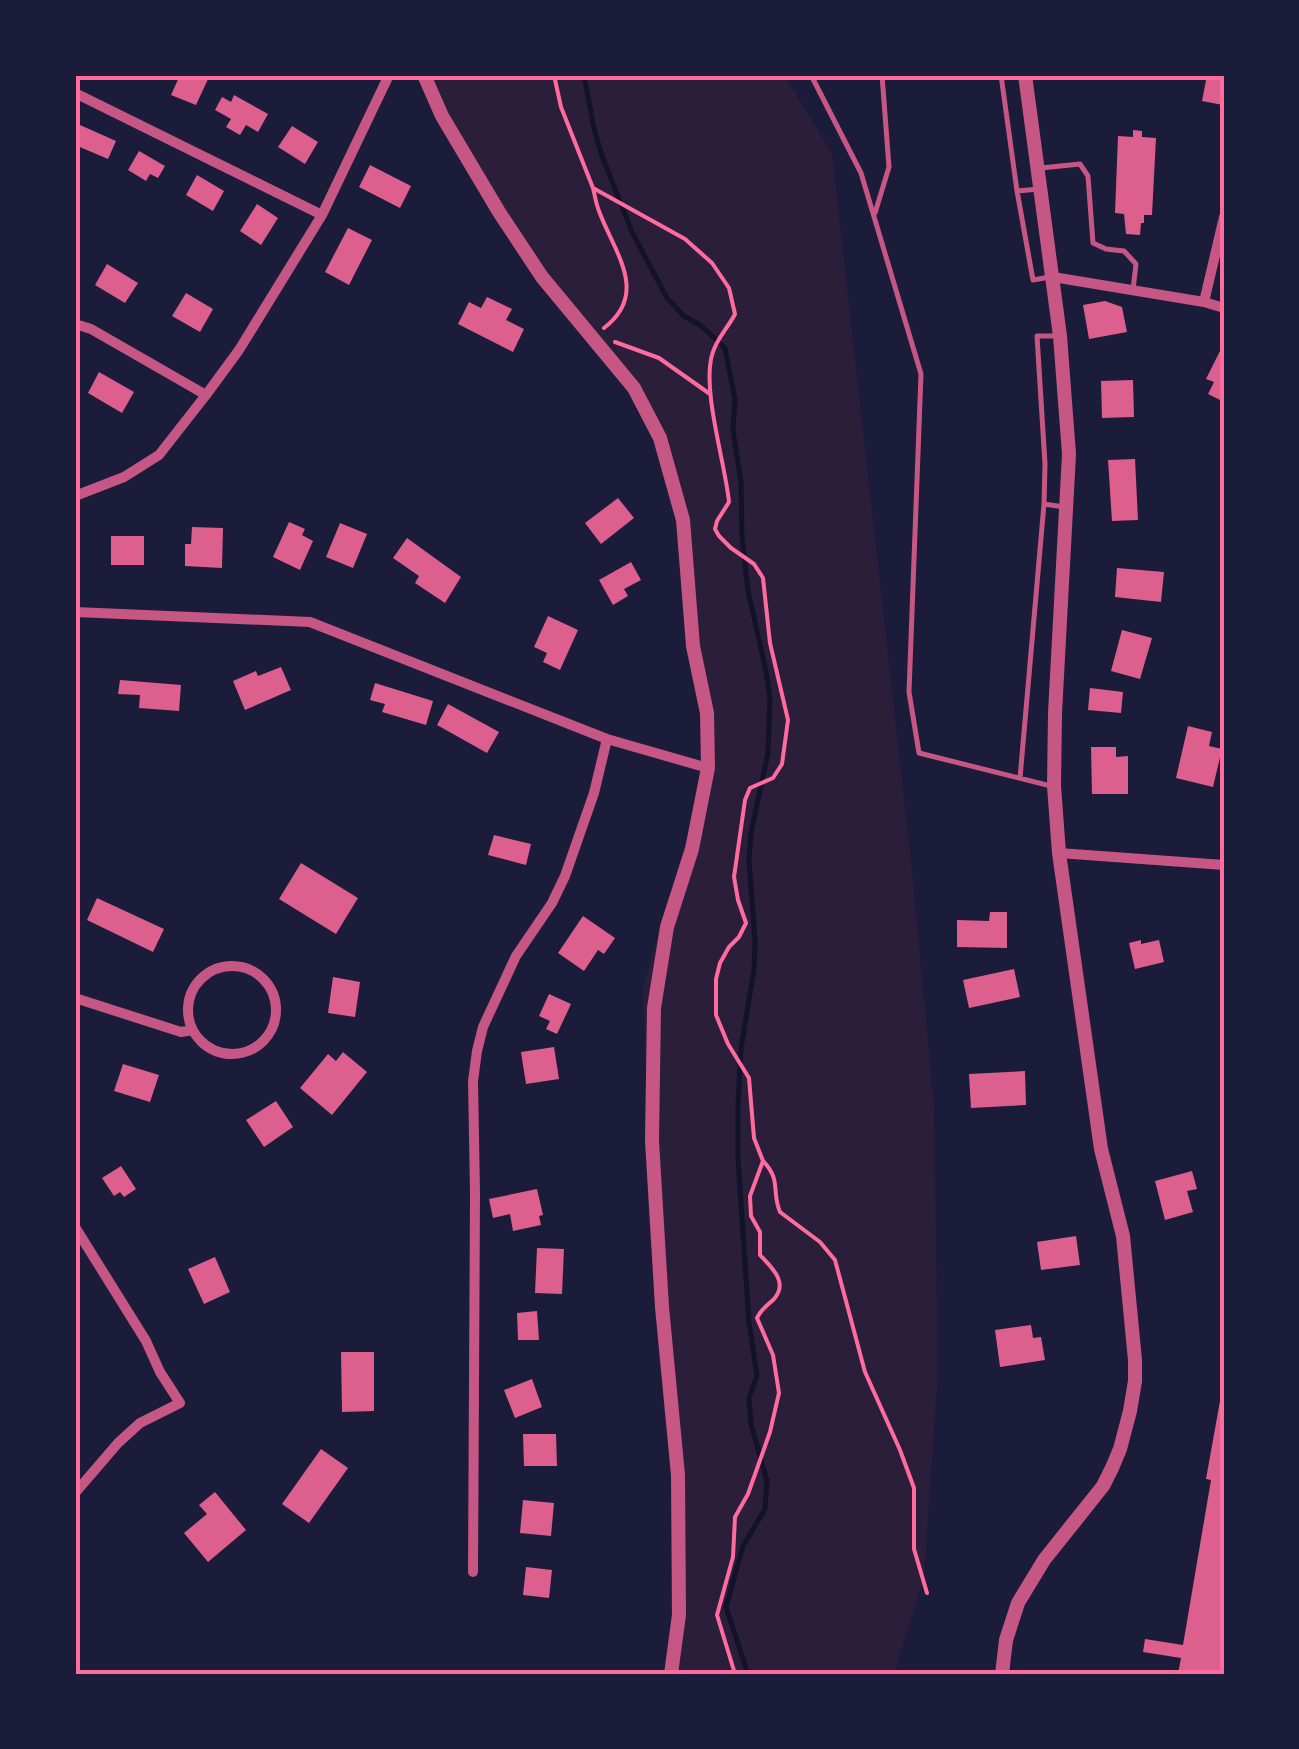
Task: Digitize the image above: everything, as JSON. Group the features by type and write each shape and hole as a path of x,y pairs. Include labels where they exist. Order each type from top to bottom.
{"street":[{"path":"75,496 124,477 159,455 240,350 322,215 389,75"},
{"path":"424,75 442,116 542,277 634,388 660,438 683,520 693,646 707,713 708,768 692,849 667,927 654,1008 652,1140 678,1475 679,1614 671,1674"},
{"path":"1002,1674 1006,1640 1018,1603 1044,1560 1085,1511 1112,1468 1135,1381 1123,1236 1101,1150 1059,853 1054,786 1055,713 1069,454 1060,336 1025,75"},
{"path":"75,93 322,215"},
{"path":"1204,302 1224,217"},
{"path":"1052,277 1224,308"},
{"path":"75,324 206,395"},
{"path":"75,612 310,622 607,738 708,768"},
{"path":"473,1572 473,1080 477,1051 483,1027 516,956 552,903 565,876 594,794 607,738"},
{"path":"1059,853 1224,866"},
{"path":"218,968 247,968 270,987 276,1015 272,1029 253,1049 240,1054 212,1050 193,1030 188,1016 189,1000 204,975 218,968"},
{"path":"75,998 182,1032 193,1030"},
{"path":"75,1228 180,1403 140,1423 75,1492"}],"lane":[{"path":"811,75 861,172 920,374 909,692 919,753 1054,786"},
{"path":"874,216 889,167 882,75"},
{"path":"1001,75 1033,280 1052,277"},
{"path":"1038,168 1080,164 1088,176 1093,243 1106,250 1124,251 1136,264 1134,290"},
{"path":"1017,192 1041,189"},
{"path":"1020,778 1044,504 1037,336 1060,336"},
{"path":"1044,504 1067,508"}],"path":[{"path":"554,75 561,107 620,258 626,284 620,312 592,336"},
{"path":"593,188 684,239 712,262 729,288 736,308 712,356 710,394 728,502 715,528 731,548 754,564 763,578 770,644 788,720 782,764 772,778 750,788 745,800 734,877 746,923 720,964 716,1014 728,1044 749,1078 754,1138 763,1162 775,1177 780,1212 820,1242 835,1260 865,1372 914,1488 914,1550 927,1593"},
{"path":"592,336 659,358 710,394"},
{"path":"734,1674 717,1615 733,1557 735,1518 766,1442 779,1392 773,1355 757,1318 776,1298 779,1283 774,1268 760,1255 760,1232 752,1216 750,1196 763,1162"}],"shaded area":[{"path":"424,75 784,75 832,153 912,870 934,1106 938,1371 924,1577 894,1674 669,1674 676,1437 643,987 704,780 697,637 662,433 542,277"}],"building":[{"path":"180,75 209,77 196,105 171,95"},
{"path":"1207,75 1224,75 1223,105 1202,101"},
{"path":"234,95 268,114 258,132 246,125 240,135 226,127 231,119 215,110 222,97 231,102"},
{"path":"80,125 116,141 108,159 75,145"},
{"path":"292,126 318,142 305,164 278,147"},
{"path":"1133,130 1142,131 1142,137 1156,138 1152,215 1144,215 1140,235 1126,234 1124,214 1115,213 1118,136 1133,137"},
{"path":"139,151 165,166 158,178 150,174 146,181 128,170"},
{"path":"370,165 411,186 400,208 359,187"},
{"path":"197,175 224,191 213,211 186,195"},
{"path":"257,204 278,218 261,245 240,231"},
{"path":"348,228 372,240 349,285 325,272"},
{"path":"107,264 138,283 125,303 95,285"},
{"path":"186,293 213,309 200,332 172,316"},
{"path":"487,297 512,309 506,320 524,329 513,352 458,324 469,302 481,308"},
{"path":"1105,301 1122,307 1127,332 1089,339 1083,305"},
{"path":"1220,351 1224,353 1224,402 1208,394 1214,382 1206,379"},
{"path":"99,372 134,392 122,413 88,393"},
{"path":"1133,380 1134,417 1102,418 1101,381"},
{"path":"1135,459 1138,520 1112,521 1108,460"},
{"path":"618,498 634,518 601,544 585,523"},
{"path":"289,522 305,529 302,535 313,541 300,570 273,557"},
{"path":"340,523 367,534 353,568 326,557"},
{"path":"192,527 223,528 222,568 185,566 185,544 191,544"},
{"path":"111,536 144,536 144,565 111,565"},
{"path":"407,538 461,577 445,603 415,583 419,576 393,558"},
{"path":"631,562 641,580 624,589 628,596 613,605 599,580"},
{"path":"1117,568 1164,572 1161,602 1115,597"},
{"path":"548,616 578,630 560,670 543,662 547,653 534,647"},
{"path":"1122,630 1152,638 1140,679 1111,671"},
{"path":"281,667 291,690 245,710 233,681 256,671 258,676"},
{"path":"120,680 181,685 179,711 139,708 140,695 118,694"},
{"path":"375,683 433,701 426,725 382,712 385,704 370,700"},
{"path":"1090,688 1123,692 1121,713 1088,710"},
{"path":"448,704 499,732 487,753 437,725"},
{"path":"1188,726 1212,732 1209,746 1222,749 1213,787 1176,778"},
{"path":"1091,747 1116,747 1116,757 1128,756 1128,794 1092,794"},
{"path":"494,835 531,844 526,865 488,855"},
{"path":"301,863 358,898 336,934 279,899"},
{"path":"97,898 164,929 153,952 87,920"},
{"path":"990,912 1007,912 1007,948 957,947 957,920 989,921"},
{"path":"583,916 615,938 604,954 598,950 584,971 558,953"},
{"path":"1141,940 1141,944 1159,940 1164,962 1135,969 1129,943"},
{"path":"1014,969 1020,997 969,1008 963,980"},
{"path":"333,977 360,982 355,1017 328,1013"},
{"path":"549,994 571,1004 557,1034 546,1029 550,1021 539,1016"},
{"path":"554,1047 559,1079 526,1084 521,1052"},
{"path":"343,1052 367,1072 332,1115 300,1088 328,1054 336,1061"},
{"path":"123,1064 159,1075 150,1102 114,1091"},
{"path":"1025,1071 1026,1105 971,1108 969,1074"},
{"path":"276,1101 293,1127 264,1147 246,1120"},
{"path":"121,1166 136,1189 124,1197 120,1192 114,1196 102,1178"},
{"path":"1192,1171 1197,1189 1187,1191 1193,1212 1165,1220 1155,1181"},
{"path":"537,1189 543,1215 539,1216 541,1225 513,1231 510,1214 493,1218 489,1199"},
{"path":"1076,1236 1080,1265 1041,1270 1037,1242"},
{"path":"537,1248 564,1249 562,1294 535,1293"},
{"path":"215,1257 230,1292 204,1304 188,1269"},
{"path":"537,1311 539,1340 518,1340 517,1313"},
{"path":"1031,1325 1033,1338 1041,1337 1045,1360 1000,1367 995,1330"},
{"path":"341,1352 374,1352 374,1411 342,1412"},
{"path":"532,1379 542,1407 515,1418 504,1390"},
{"path":"1220,1401 1224,1402 1224,1674 1178,1674 1181,1658 1143,1652 1145,1639 1183,1645"},
{"path":"523,1434 556,1434 557,1466 524,1466"},
{"path":"321,1449 348,1468 309,1523 282,1504"},
{"path":"215,1492 246,1530 208,1562 184,1533 207,1514 199,1505"},
{"path":"523,1500 554,1503 551,1536 520,1533"},
{"path":"526,1567 552,1570 549,1598 523,1595"}],"waterway":[{"path":"584,75 602,156 632,232 667,298 725,348 735,400 733,430 741,483 748,591 770,698 768,753 751,833 754,969 741,1049 738,1104 749,1322 757,1376 749,1398 751,1424 767,1481 765,1509 743,1546 726,1607 748,1674"}]}
